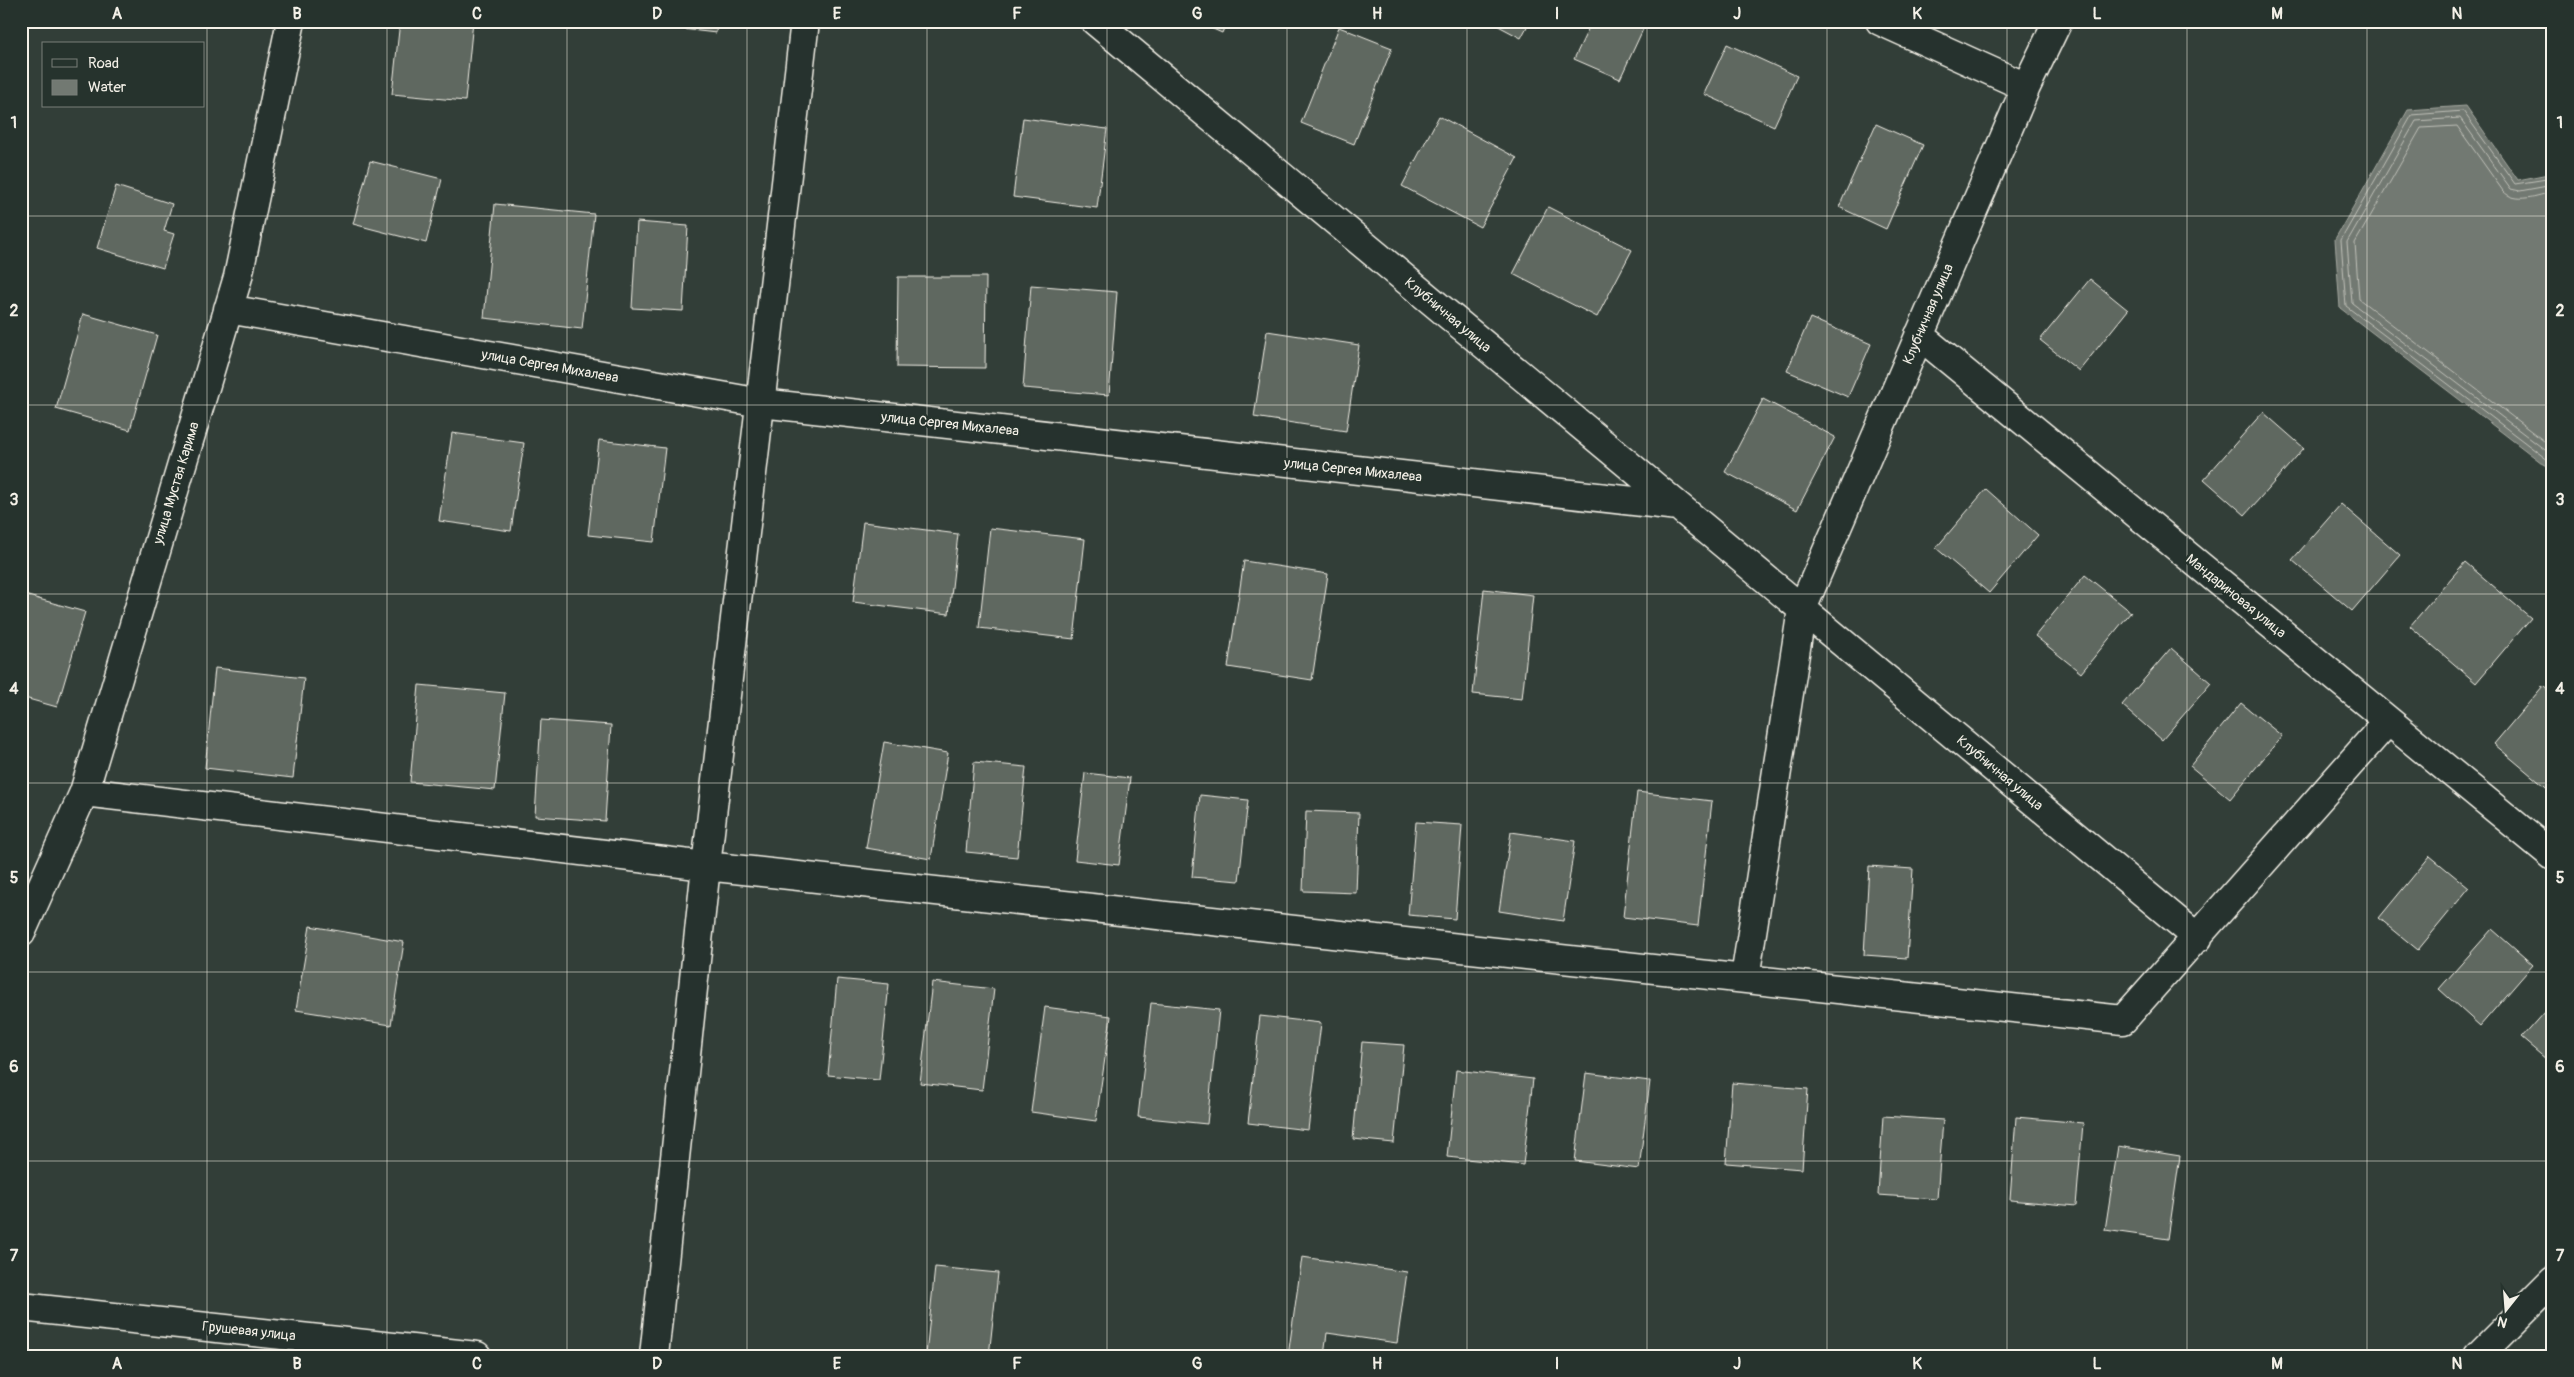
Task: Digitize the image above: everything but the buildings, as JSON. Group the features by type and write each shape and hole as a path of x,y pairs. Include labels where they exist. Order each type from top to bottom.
{"street":[{"name":"улица Мустая Карима","path":"21,933 84,792 238,277 291,21"},
{"path":"654,1356 706,866 805,21"},
{"name":"Клубничная улица","path":"1094,21 2198,938"},
{"path":"1880,21 2026,87"},
{"name":"Клубничная улица","path":"1802,609 2026,87 2058,21"},
{"name":"улица Сергея Михалева","path":"228,309 761,403 1678,506"},
{"name":"Мандариновая улица","path":"1919,335 2553,856"},
{"path":"1745,978 1802,609"},
{"path":"84,792 706,866 2123,1020 2198,938 2388,721"},
{"path":"2478,1356 2553,1281"},
{"name":"Грушевая улица","path":"21,1307 477,1356"}],"water":[{"path":"2466,106 2518,180 2553,173 2553,469 2542,463 2340,308 2335,239 2408,110"}]}
